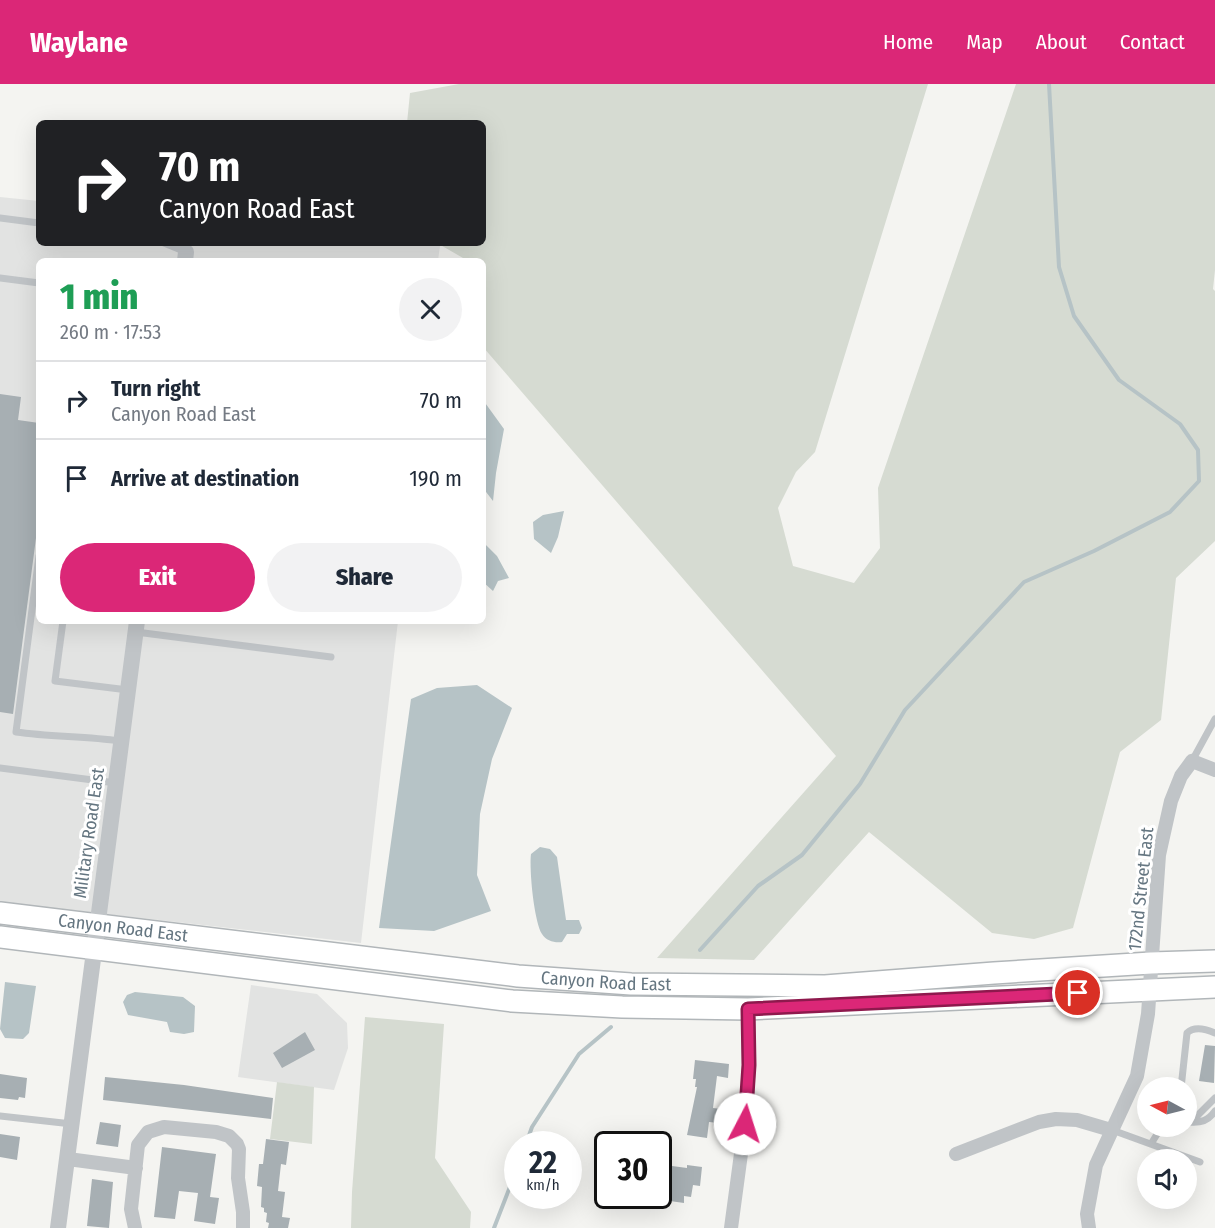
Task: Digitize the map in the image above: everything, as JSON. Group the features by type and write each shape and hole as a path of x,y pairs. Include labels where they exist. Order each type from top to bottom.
{"main road":[{"name":"Canyon Road East","path":"0,913 518,976 631,984 825,986 1151,963 1215,961"},
{"name":"Canyon Road East","path":"0,937 512,1000 622,1007 748,1009 1215,987"},
{"path":"748,1009 749,1003 758,997 825,986"}],"street":[{"name":"Military Road East","path":"58,1228 136,627"},
{"path":"1192,761 1215,770"},
{"name":"172nd Street East","path":"1089,1228 1087,1214 1096,1165 1137,1076 1148,1014 1159,855 1171,801 1181,776 1192,761"},
{"path":"731,1228 745,1124 749,1065 748,1009"},
{"path":"956,1154 1039,1122 1056,1119 1077,1120 1111,1130"},
{"path":"134,1227 131,1209 138,1145 148,1132 164,1126 216,1132 229,1136 237,1144 239,1149 237,1178 243,1212 243,1228"},
{"path":"68,1159 136,1168"}],"lane":[{"path":"0,218 36,223"},
{"path":"169,246 186,256"},
{"path":"0,278 36,283"},
{"path":"36,579 16,732 121,741"},
{"path":"63,624 55,681 128,690"},
{"path":"136,627 331,657"},
{"path":"1192,761 1215,719"},
{"path":"0,768 116,783"},
{"path":"1182,1077 1187,1034 1192,1030 1202,1029 1215,1033"},
{"path":"1197,1115 1215,1098"},
{"path":"1197,1123 1201,1123 1215,1112"},
{"path":"0,1116 72,1124"},
{"path":"1111,1130 1200,1161"},
{"path":"1151,1144 1155,1137"}],"shaded area":[{"path":"459,84 928,84 815,452 796,472 778,508 793,566 854,583 880,548 878,488 1016,84 1215,84 1215,270 1213,289 1215,291 1215,541 1176,578 1161,720 1120,752 1073,928 1034,939 992,933 869,832 754,960 657,958 836,756 486,350 486,258 463,258 442,246 486,246 486,120 407,120 410,93"},
{"path":"0,197 36,201 36,246 440,246 438,258 36,258 36,624 398,624 361,943 0,902"},
{"path":"486,404 504,429 493,501 486,492"},
{"path":"564,511 558,537 551,553 534,539 533,522 543,515"},
{"path":"486,545 497,556 509,578 498,581 493,591 486,585"},
{"path":"477,685 512,708 492,759 480,814 477,875 491,911 434,931 379,928 411,699 437,688"},
{"path":"540,847 550,849 557,857 566,920 579,920 582,928 579,934 567,934 562,942 546,938 539,927 531,882 531,854"},
{"path":"5,982 36,986 29,1033 23,1039 5,1038 0,1029"},
{"path":"251,985 317,994 347,1023 348,1048 334,1090 238,1077"},
{"path":"135,992 183,997 195,1006 194,1032 184,1034 170,1032 167,1022 128,1015 123,1002 127,995"},
{"path":"365,1017 444,1024 435,1158 471,1212 470,1228 351,1228"},
{"path":"277,1082 314,1087 312,1144 270,1139"}],"building":[{"path":"0,394 21,397 18,420 36,423 36,538 13,714 0,712"},
{"path":"305,1032 315,1050 282,1068 273,1053"},
{"path":"1205,1045 1215,1046 1214,1083 1199,1081"},
{"path":"695,1060 729,1064 728,1078 717,1076 713,1108 721,1109 719,1123 709,1122 707,1138 687,1135 697,1087 695,1087 696,1079 693,1079"},
{"path":"0,1074 27,1078 25,1098 19,1097 18,1100 0,1098"},
{"path":"105,1077 184,1085 273,1098 271,1119 103,1100"},
{"path":"100,1122 121,1125 118,1147 96,1144"},
{"path":"0,1134 20,1137 17,1160 0,1157"},
{"path":"266,1139 289,1142 286,1165 281,1164 278,1191 285,1192 282,1217 290,1218 288,1228 268,1228 267,1213 261,1207 262,1187 257,1186 259,1164 263,1164"},
{"path":"162,1147 216,1154 210,1197 219,1198 215,1224 194,1221 198,1193 179,1191 175,1219 154,1217"},
{"path":"687,1165 702,1167 700,1186 693,1185 691,1197 684,1196 684,1203 672,1201 672,1166 687,1168"},
{"path":"92,1179 113,1182 109,1228 87,1226"}],"waterway":[{"path":"700,950 758,886 802,855 860,784 905,710 1024,582 1094,551 1170,512 1199,481 1198,450 1180,424 1119,380 1074,316 1059,267 1049,84"},
{"path":"531,1131 579,1054 611,1027"},
{"path":"494,1228 504,1202"}],"route":[{"path":"745,1124 749,1065 748,1009 1078,993"}]}
